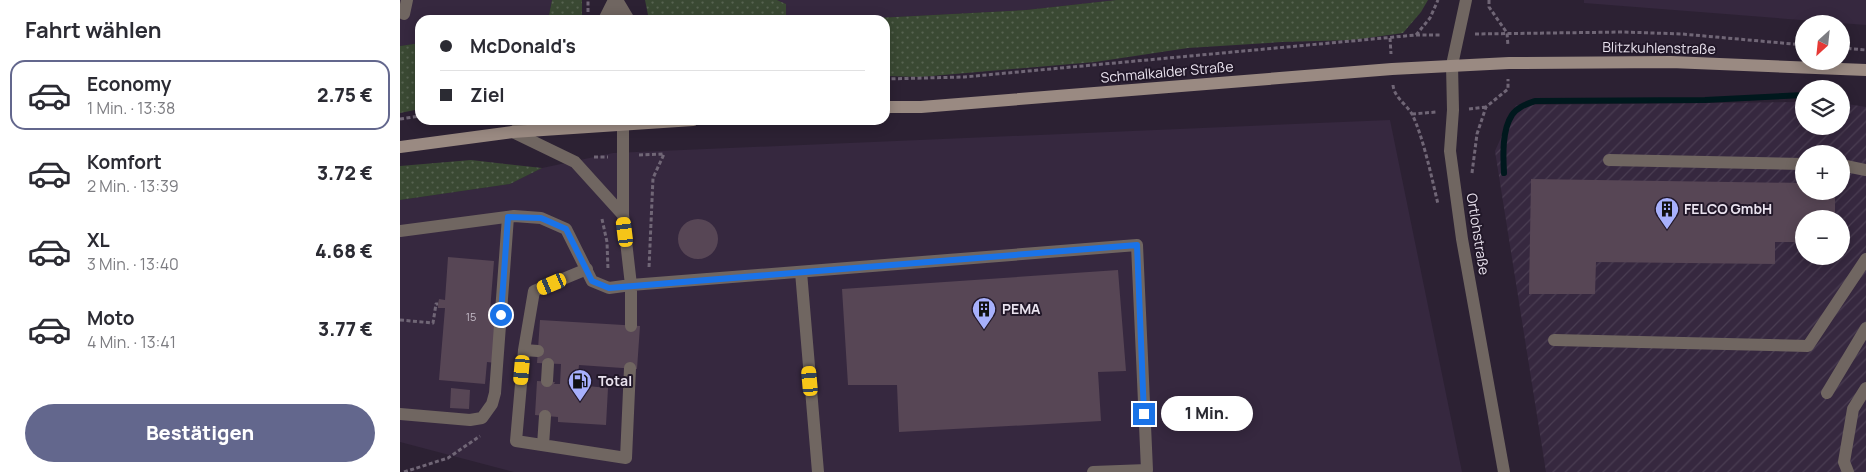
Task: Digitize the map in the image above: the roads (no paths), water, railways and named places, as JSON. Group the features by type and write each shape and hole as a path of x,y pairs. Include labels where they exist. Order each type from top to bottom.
{"main road":[{"name":"Blitzkuhlenstraße","path":"1452,65 1509,62 1670,62 1862,71"},
{"name":"Schmalkalder Straße","path":"890,107 921,107 1452,65"},
{"path":"400,147 513,132 591,125"}],"street":[{"path":"404,14 407,0"},
{"path":"607,15 615,0"},
{"path":"615,0 616,15"},
{"path":"615,0 626,15"},
{"name":"Ortlohstraße","path":"1466,0 1452,65 1453,110 1450,152 1462,239 1504,472"},
{"path":"513,132 524,125"},
{"path":"624,125 623,215 631,285 631,326"},
{"path":"513,132 575,162 623,215"},
{"path":"1609,160 1795,164"},
{"path":"1850,167 1866,170"},
{"path":"400,414 470,420 482,418 492,404 495,393 508,217"},
{"path":"400,230 508,217 541,218 566,229 592,281 609,288 1137,245 1147,470 1092,472"},
{"path":"1554,340 1808,346 1866,259"},
{"path":"587,269 534,291 524,350 516,441 626,458 630,368"},
{"path":"801,272 818,472"},
{"path":"1827,393 1866,328"},
{"path":"524,350 538,351"},
{"path":"547,381 548,364"},
{"path":"1848,472 1844,462 1853,409 1866,388"},
{"path":"543,445 545,416"}],"waterway":[{"path":"1504,173 1504,143 1509,121 1512,115 1522,106 1535,101 1705,100 1795,95"}],"place":[{"name":"FELCO GmbH","path":"1667,230"},
{"name":"PEMA","path":"984,330"},
{"name":"Total","path":"580,402"}]}
